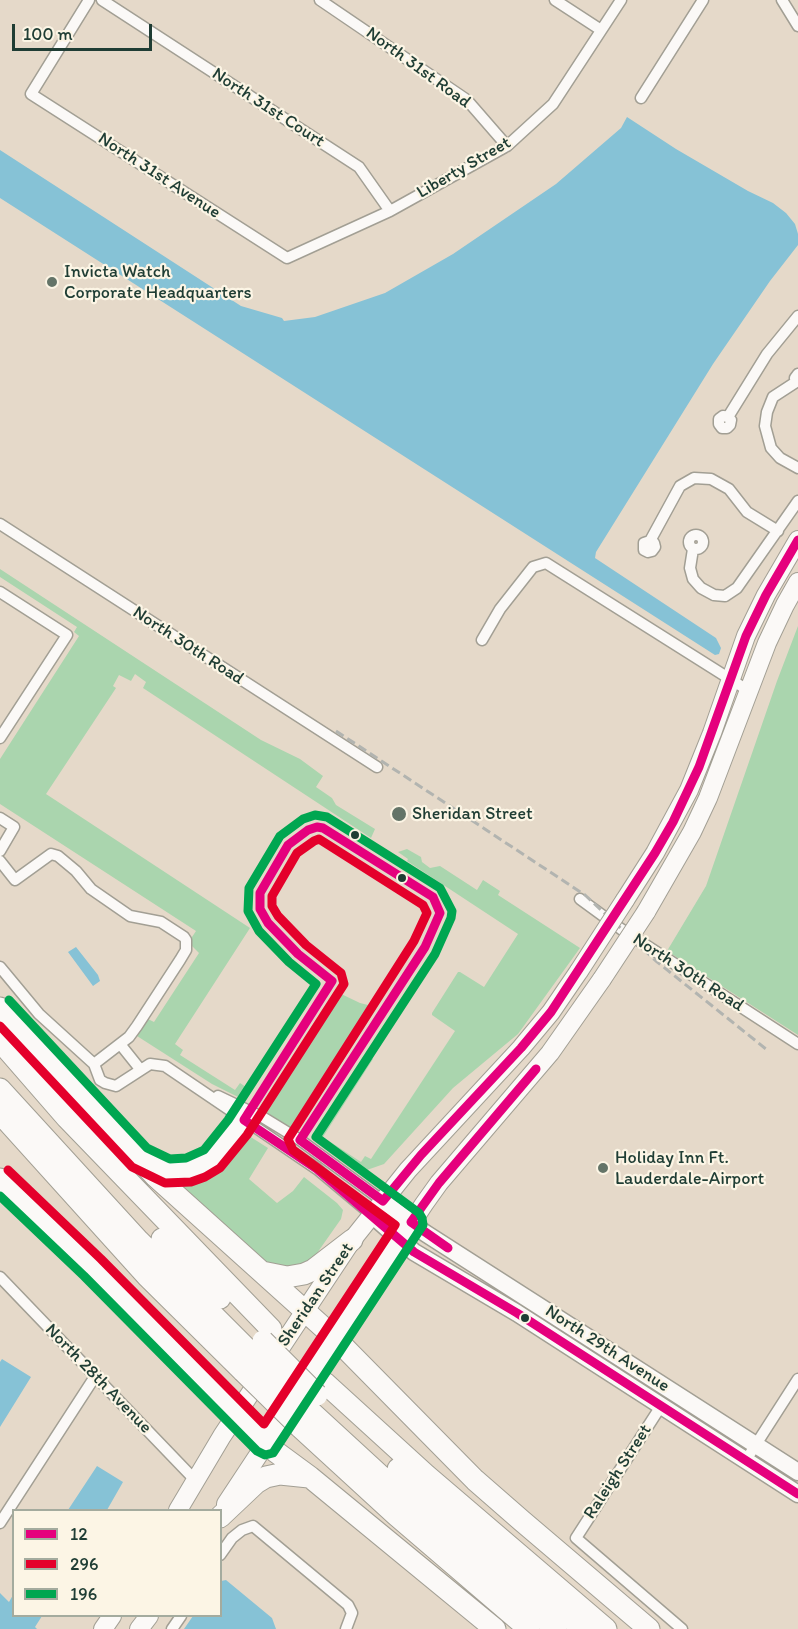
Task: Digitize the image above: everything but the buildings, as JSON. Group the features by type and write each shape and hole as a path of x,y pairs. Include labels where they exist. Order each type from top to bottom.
{"highway":[{"path":"0,1008 156,1176 335,1338 475,1480 650,1629"},
{"path":"0,1041 67,1118 258,1349"},
{"path":"0,1062 28,1096 188,1266 258,1349 313,1404 420,1490 584,1629"},
{"path":"0,1089 139,1241 258,1349 409,1502 556,1629"},
{"path":"0,1113 147,1276 258,1349"},
{"path":"140,1158 168,1171 188,1170 200,1166 212,1159 244,1120"},
{"path":"0,1179 92,1267 266,1443 495,1629"},
{"path":"262,1272 287,1277 304,1274 314,1270 352,1240"},
{"path":"313,1404 396,1515 529,1629"},
{"path":"313,1404 426,1475 606,1629"},
{"path":"222,1513 266,1477 280,1474 310,1477"}],"main road":[{"name":"Sheridan Street","path":"179,1509 236,1415 352,1240 426,1149 521,1048 551,1012 625,900 655,853 689,790 712,734 746,636 766,595 798,540"},
{"path":"222,1512 411,1222 439,1183 550,1053 602,980 646,912 683,849 708,798 767,643 798,582"}],"street":[{"name":"North 31st Avenue","path":"89,0 31,94 287,258"},
{"name":"North 31st Court","path":"102,0 359,167 390,211"},
{"name":"North 31st Road","path":"320,0 468,100 507,146"},
{"path":"555,0 601,30"},
{"name":"Liberty Street","path":"287,258 390,211 507,146 553,104 621,0"},
{"path":"641,98 703,0"},
{"path":"782,0 798,26"},
{"path":"728,417 767,354 798,316"},
{"path":"797,380 773,397 765,426 771,448 780,458 798,468"},
{"path":"650,541 680,486 694,478 711,479 729,489 747,512 778,531"},
{"path":"693,549 690,568 693,579 701,588 714,595 725,596 737,588 798,501"},
{"name":"North 30th Road","path":"0,524 377,767"},
{"path":"482,640 500,609 533,567 546,564 749,692"},
{"path":"0,592 67,635 0,738"},
{"path":"0,818 14,827 0,850"},
{"path":"0,861 15,880 51,854 58,856 91,889 130,916 161,922 186,940 186,950 137,1026 94,1064"},
{"name":"North 30th Road","path":"580,899 621,929 798,1044"},
{"path":"0,967 39,1014 94,1064 100,1080 111,1085 121,1083 150,1064 165,1066 204,1091"},
{"path":"117,1046 137,1071"},
{"name":"North 29th Avenue","path":"204,1091 249,1111 300,1140 377,1208 399,1239 414,1252 517,1313 798,1494"},
{"name":"North 29th Avenue","path":"204,1091 377,1208 411,1222 798,1472"},
{"name":"North 28th Avenue","path":"0,1277 196,1481"},
{"path":"0,1523 96,1375"},
{"path":"746,1460 798,1378"},
{"name":"Raleigh Street","path":"661,1406 576,1538 682,1629"},
{"path":"222,1552 232,1538 242,1530 254,1526 348,1605 352,1613 346,1629"}],"green space":[{"path":"0,569 261,740 300,759 323,776 316,787 332,798 336,805 375,829 371,838 143,688 146,682 135,674 131,681 119,675 113,686 116,688 46,794 250,928 175,1044 183,1050 180,1055 235,1090 240,1083 246,1087 314,983 312,998 244,1100 212,1084 137,1036 148,1019 154,1022 199,953 191,945 190,940 196,931 0,804 0,759 79,636 74,632 77,627 0,577"},
{"path":"798,626 798,1035 667,951 706,886"},
{"path":"407,849 421,857 422,862 430,868 440,866 477,890 483,880 500,891 498,895 580,948 518,1034 453,1088 384,1164 364,1171 345,1158 340,1150 329,1147 321,1135 323,1124 366,1055 373,1059 323,1137 361,1162 365,1156 371,1159 455,1031 432,1013 458,972 484,987 518,934 407,861 408,859 398,852"},
{"path":"337,992 360,1003 376,1007 376,1009 310,1112 307,1111 297,1126 290,1127 268,1114 266,1102"},
{"path":"246,1134 268,1148 249,1179 277,1203 293,1191 304,1177 343,1210 341,1219 315,1256 303,1264 270,1270 171,1178"}],"water":[{"path":"627,117 676,149 773,203 795,224 798,234 798,245 770,281 713,364 596,552 595,558 716,638 721,648 719,654 715,655 0,198 0,150 241,306 282,318 284,321 315,317 385,293 453,254 556,184 621,128"},
{"path":"76,947 98,975 100,981 93,986 68,952"},
{"path":"2,1359 31,1377 0,1427 0,1362"},
{"path":"97,1466 123,1482 108,1509 69,1509"},
{"path":"226,1580 272,1618 276,1629 184,1629 192,1617 222,1617 222,1581"},
{"path":"0,1593 9,1602 12,1597 12,1617 41,1617 35,1627 37,1629 0,1629"}],"railway":[{"path":"336,731 585,895 656,961 766,1049"}],"transit line":[{"name":"12","path":"798,540 766,595 746,636 699,767 673,822 655,853 551,1012 521,1048 421,1155 383,1201 300,1140 425,947 440,913 433,897 323,828 308,830 288,845 260,893 260,909 268,923 298,954 332,981 244,1120 317,1169 414,1252 517,1313 798,1494"},
{"name":"196","path":"0,1196 84,1276 257,1451 265,1455 273,1453 423,1225 419,1213 316,1137 435,954 452,911 440,888 327,817 315,815 303,819 280,836 249,888 248,911 259,931 289,962 316,984 228,1120 204,1150 186,1158 170,1159 147,1148 9,1000"},
{"name":"296","path":"0,1026 132,1167 165,1183 191,1182 220,1168 247,1135 344,984 341,973 306,945 278,916 272,906 272,896 297,853 319,839 423,905 427,913 414,941 288,1139 293,1150 395,1225 264,1424 101,1259 8,1170"},
{"name":"12","path":"448,1248 411,1222 439,1183 536,1069"}],"place":[{"name":"Invicta Watch Corporate Headquarters","path":"52,282"},
{"name":"Sheridan Street","path":"399,814"},
{"name":"Holiday Inn Ft. Lauderdale-Airport","path":"603,1168"}]}
